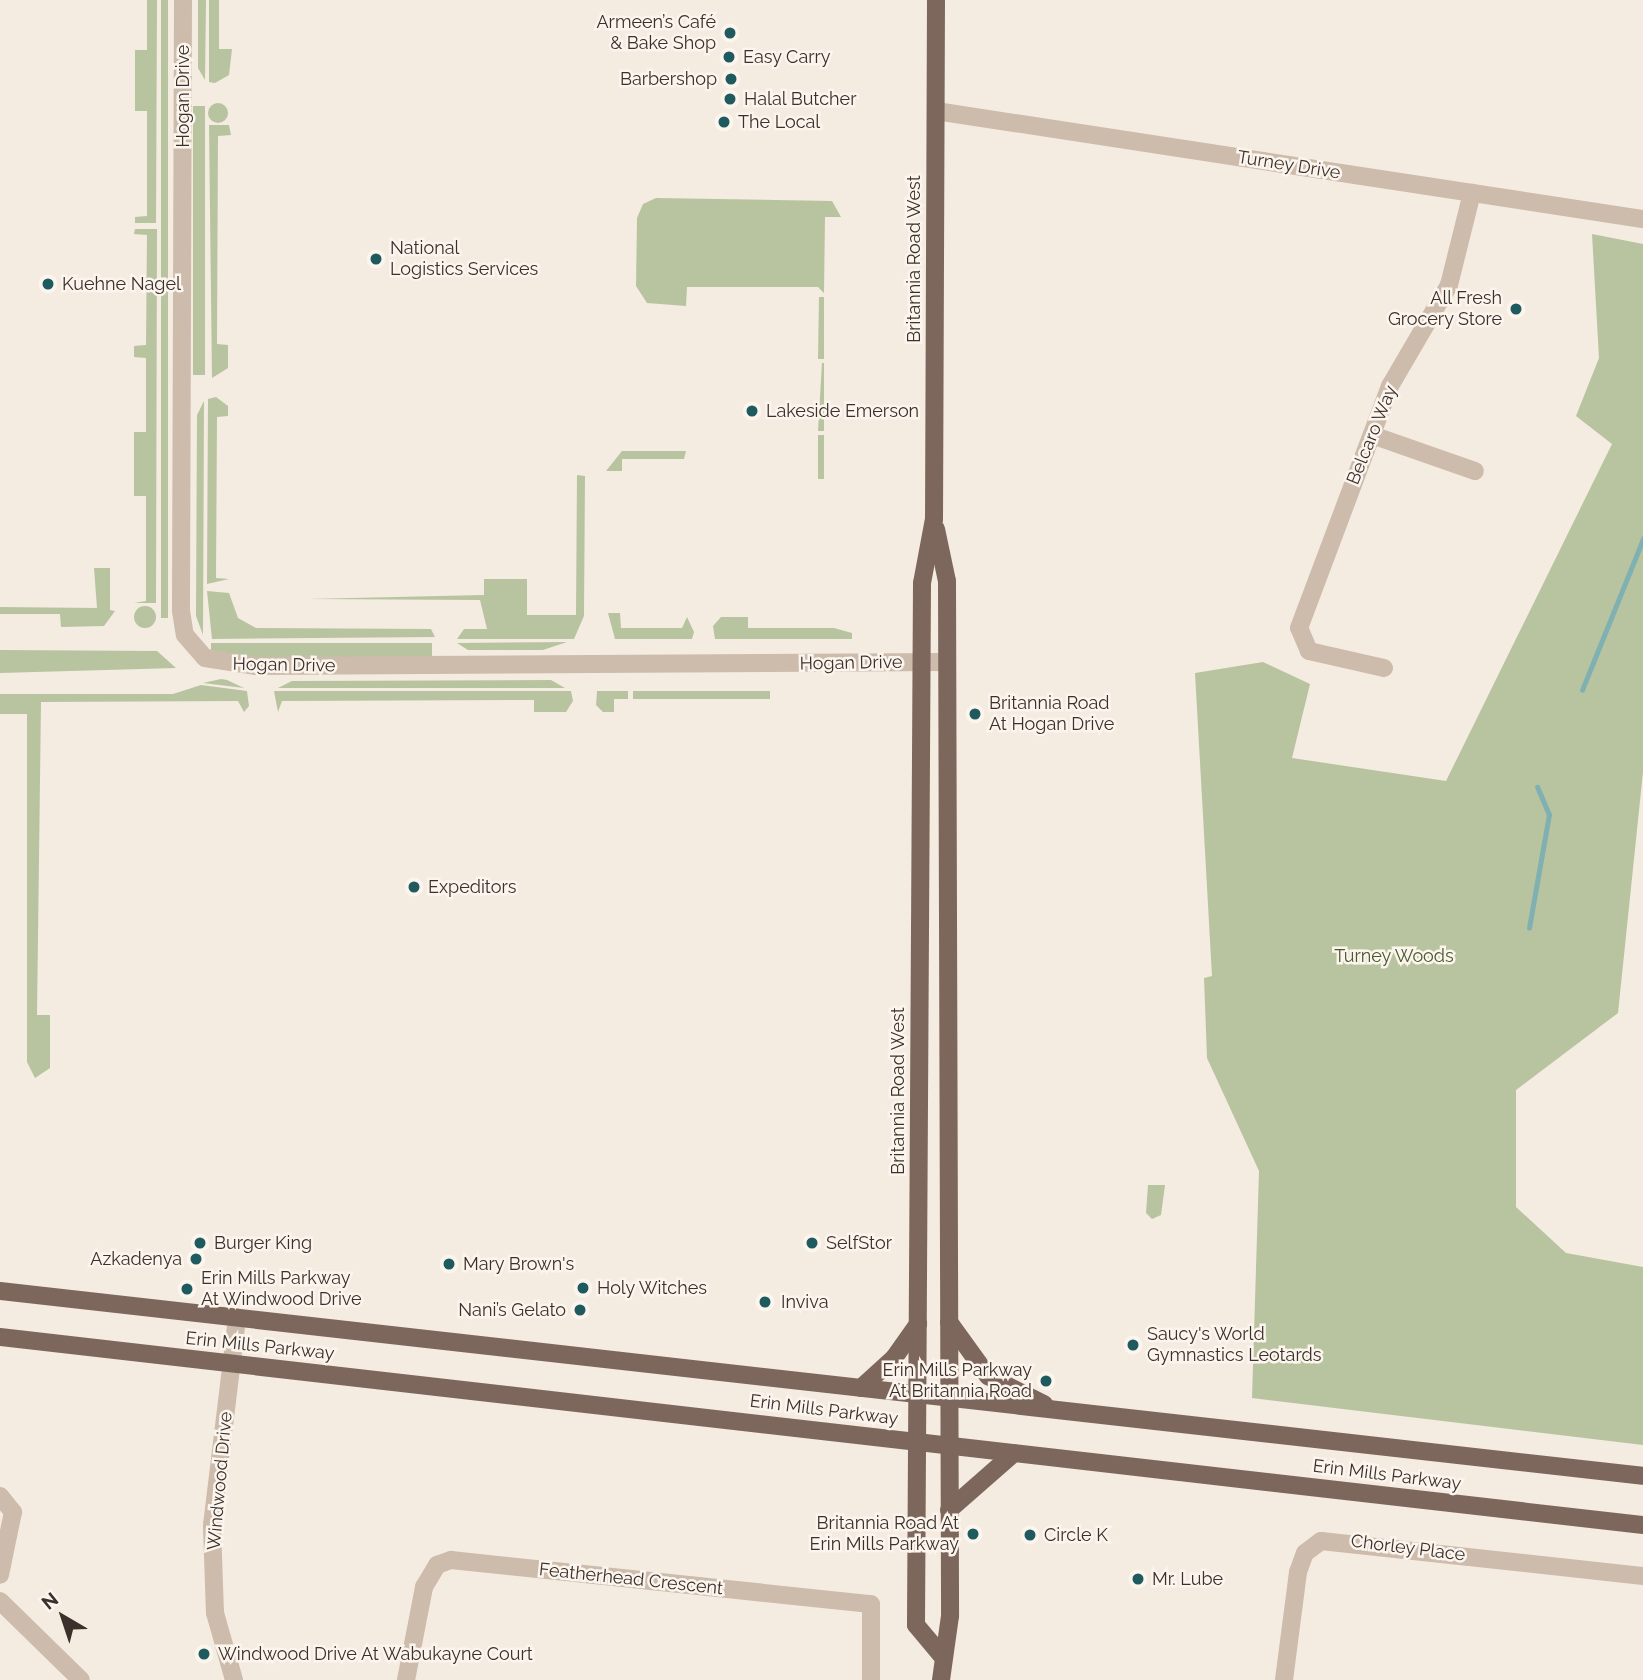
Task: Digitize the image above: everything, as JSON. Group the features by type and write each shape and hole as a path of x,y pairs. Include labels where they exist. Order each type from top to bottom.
{"main road":[{"name":"Britannia Road West","path":"936,0 934,519 922,583 921,662 916,1625 941,1655"},
{"name":"Britannia Road West","path":"934,519 947,581 950,1616 941,1655 941,1680"},
{"name":"Erin Mills Parkway","path":"0,1291 1643,1476"},
{"path":"949,1322 988,1376 1055,1410"},
{"path":"861,1388 894,1358 918,1324"},
{"name":"Erin Mills Parkway","path":"0,1337 1643,1525"},
{"path":"949,1510 1014,1453"}],"street":[{"name":"Hogan Drive","path":"183,0 180,590 183,628 194,648 213,662 256,666 947,662"},
{"name":"Turney Drive","path":"936,111 1643,219"},
{"name":"Belcaro Way","path":"1384,668 1320,656 1302,643 1303,607 1390,386 1449,285 1472,193"},
{"path":"1372,435 1475,471"},
{"name":"Windwood Drive","path":"231,1679 212,1580 237,1318"},
{"path":"0,1496 13,1512 0,1575"},
{"name":"Chorley Place","path":"1284,1680 1298,1572 1305,1553 1321,1541 1643,1576"},
{"name":"Featherhead Crescent","path":"406,1680 424,1587 437,1565 451,1560 871,1604 871,1680"},
{"path":"0,1601 81,1680"}],"green space":[{"path":"147,0 157,0 156,223 135,223 135,217 147,216 147,111 135,111 135,50 147,50"},
{"path":"161,0 168,0 168,618 161,618"},
{"path":"198,0 206,0 205,80 198,68"},
{"path":"209,0 219,0 219,49 232,49 229,75 215,83 209,82"},
{"path":"214,103 222,103 228,113 222,123 214,123 208,117 208,109"},
{"path":"193,106 205,106 205,375 193,375"},
{"path":"209,125 229,125 231,135 218,136 217,344 228,345 228,368 212,378"},
{"path":"656,198 832,201 841,217 825,217 824,293 818,287 687,287 686,306 647,303 636,286 637,218 643,204"},
{"path":"135,229 157,229 156,603 134,603 146,601 146,496 134,496 134,432 146,432 146,358 134,357 134,346 146,345 147,235 134,234"},
{"name":"Turney Woods","path":"1592,234 1643,244 1643,772 1618,1013 1516,1090 1516,1207 1566,1253 1643,1267 1643,1445 1252,1398 1259,1171 1207,1058 1204,978 1212,976 1195,673 1263,662 1310,684 1292,758 1446,781 1612,444 1576,416 1599,358"},
{"path":"819,297 824,297 824,359 818,359"},
{"path":"822,363 824,431 818,431"},
{"path":"216,397 228,406 228,416 217,417 216,578 229,579 207,584 208,399"},
{"path":"204,401 203,635 196,616 197,415"},
{"path":"818,435 824,435 824,479 818,479"},
{"path":"622,451 686,451 684,459 622,459 622,471 606,471"},
{"path":"577,475 585,476 584,616 574,639 457,639 464,629 487,629 480,600 308,599 484,595 484,579 527,579 527,615 576,615"},
{"path":"94,568 110,568 110,610 115,611 104,626 61,627 60,614 0,614 0,607 97,608"},
{"path":"207,591 229,593 238,618 256,628 431,629 435,637 212,639"},
{"path":"145,606 153,609 156,617 153,625 145,628 137,625 134,617 137,609"},
{"path":"608,613 620,613 621,628 682,628 687,617 694,632 692,639 615,639"},
{"path":"721,617 748,617 748,628 834,628 852,633 852,639 715,639 713,626"},
{"path":"567,642 543,650 468,650 457,643"},
{"path":"211,643 432,643 432,661 211,661"},
{"path":"0,650 157,651 176,668 0,673"},
{"path":"227,680 244,688 203,683"},
{"path":"551,680 565,688 278,688 292,681"},
{"path":"201,685 247,691 249,706 244,712 238,701 41,702 37,1015 50,1015 50,1068 35,1078 27,1062 27,714 0,714 0,694 173,694"},
{"path":"274,691 571,691 573,701 566,712 534,712 534,700 282,701 278,712"},
{"path":"597,691 628,691 628,699 614,699 614,712 603,712 596,705"},
{"path":"633,691 770,691 770,699 633,699"},
{"path":"1148,1185 1165,1185 1161,1215 1152,1219 1146,1213"}],"waterway":[{"path":"1582,690 1643,539"},
{"path":"1529,928 1549,815 1537,787"}],"place":[{"name":"Armeen’s Café & Bake Shop","path":"730,33"},
{"name":"Easy Carry","path":"729,57"},
{"name":"Barbershop","path":"731,79"},
{"name":"Halal Butcher","path":"730,99"},
{"name":"The Local","path":"724,122"},
{"name":"National Logistics Services","path":"376,259"},
{"name":"Kuehne Nagel","path":"48,284"},
{"name":"All Fresh Grocery Store","path":"1516,309"},
{"name":"Lakeside Emerson","path":"752,411"},
{"name":"Britannia Road At Hogan Drive","path":"975,714"},
{"name":"Expeditors","path":"414,887"},
{"name":"Burger King","path":"200,1243"},
{"name":"SelfStor","path":"812,1243"},
{"name":"Azkadenya","path":"196,1259"},
{"name":"Mary Brown's","path":"449,1264"},
{"name":"Holy Witches","path":"583,1288"},
{"name":"Erin Mills Parkway At Windwood Drive","path":"187,1289"},
{"name":"Inviva","path":"765,1302"},
{"name":"Nani’s Gelato","path":"580,1310"},
{"name":"Saucy's World Gymnastics Leotards","path":"1133,1345"},
{"name":"Erin Mills Parkway At Britannia Road","path":"1046,1381"},
{"name":"Britannia Road At Erin Mills Parkway","path":"973,1534"},
{"name":"Circle K","path":"1030,1535"},
{"name":"Mr. Lube","path":"1138,1579"},
{"name":"Windwood Drive At Wabukayne Court","path":"204,1654"}]}
